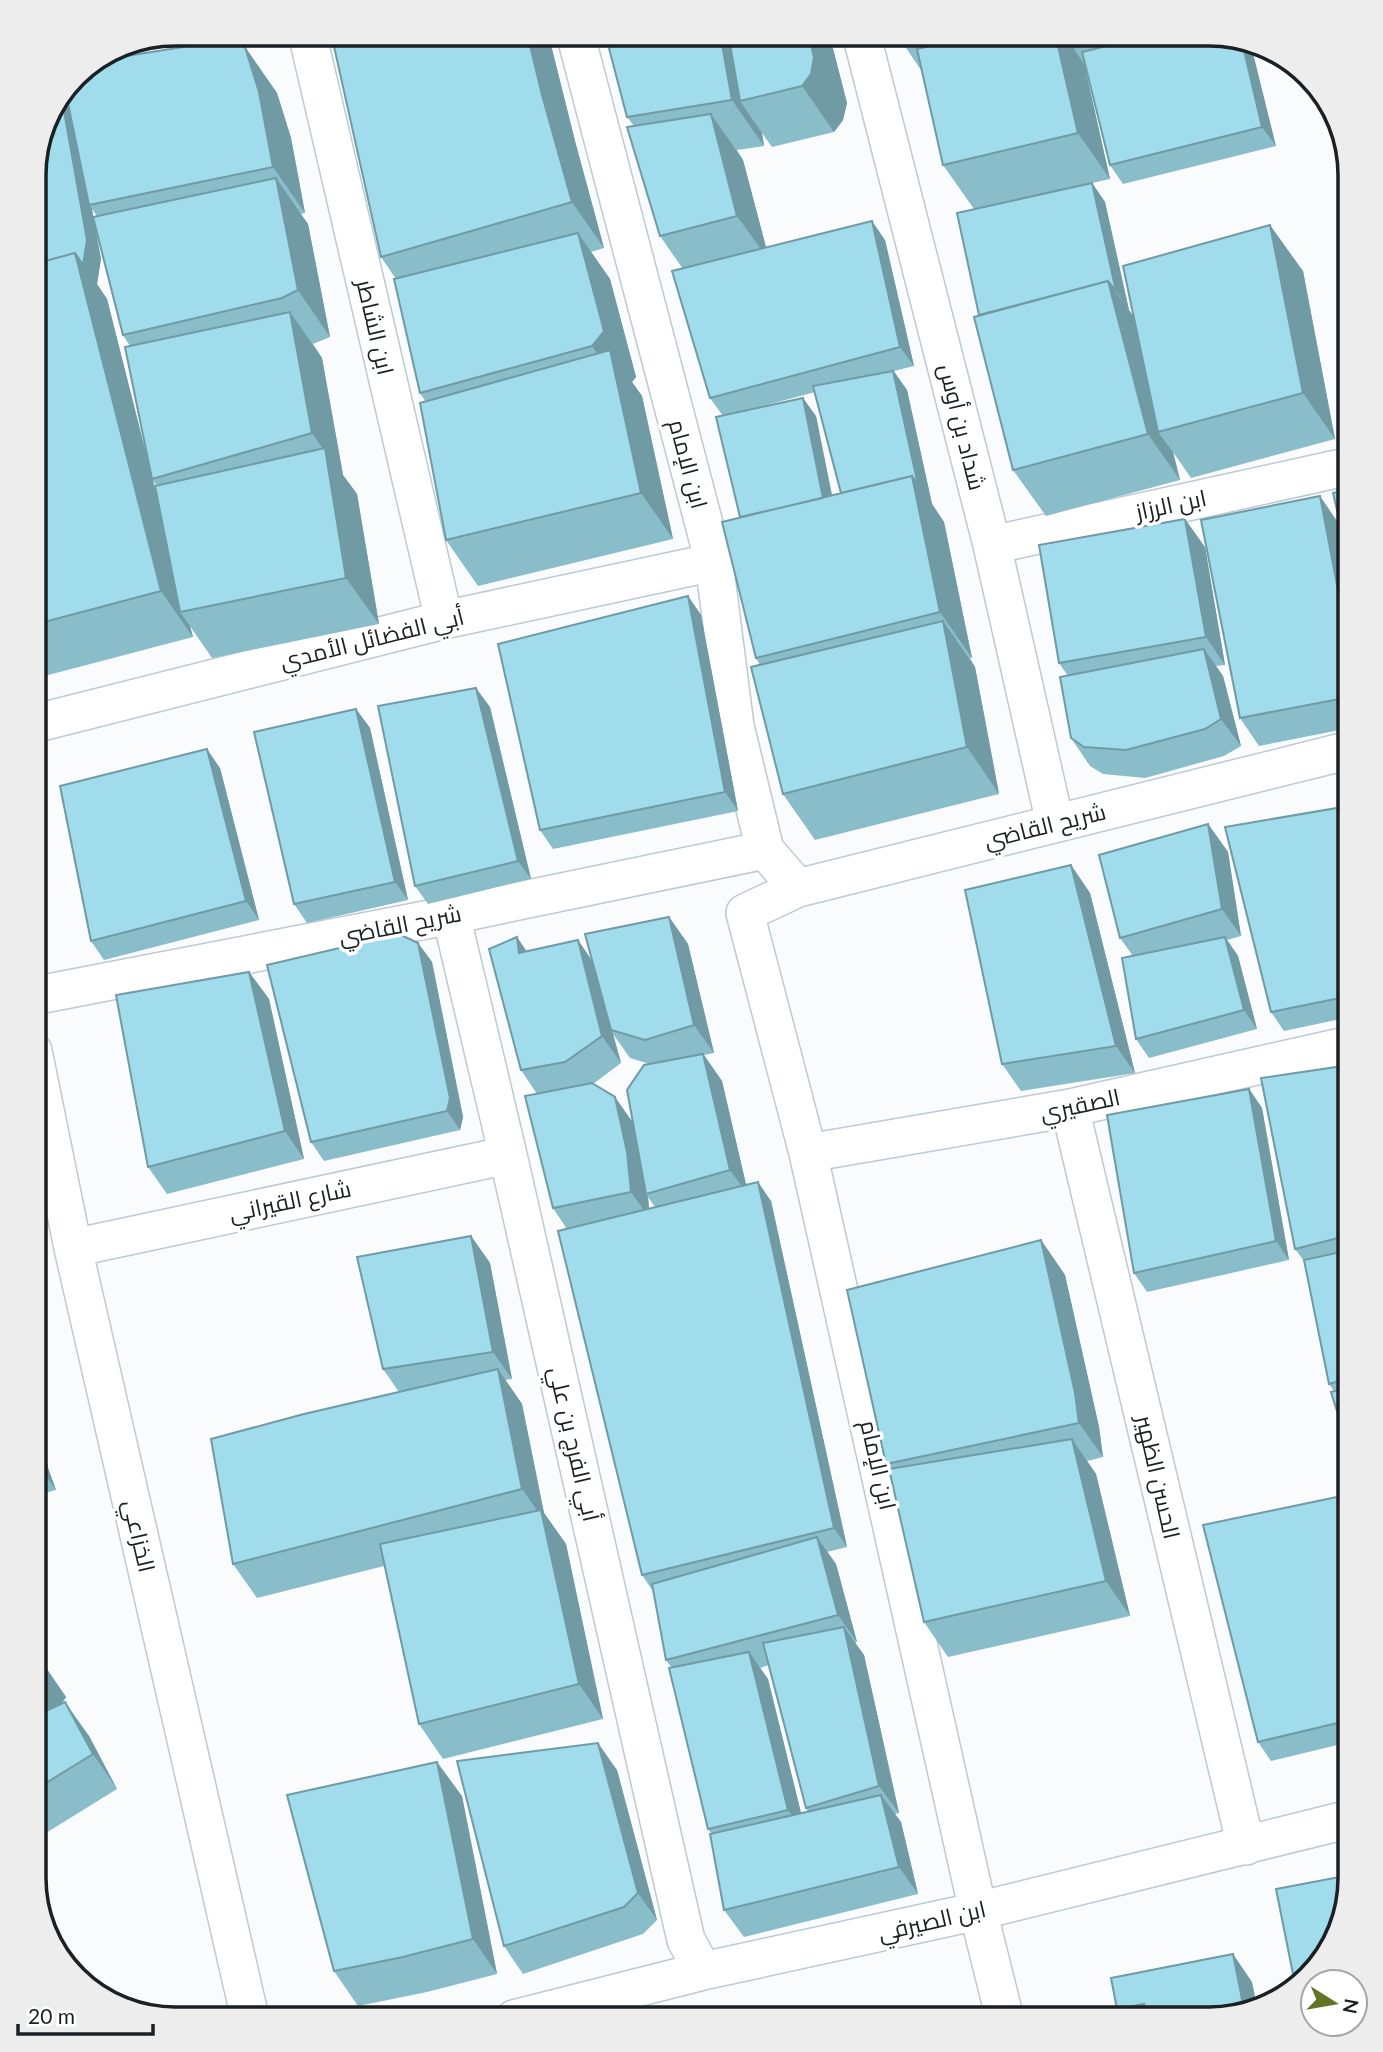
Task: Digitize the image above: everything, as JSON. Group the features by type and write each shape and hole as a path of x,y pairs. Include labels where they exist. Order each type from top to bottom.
{"street":[{"name":"ابن الشاطر","path":"310,46 444,620"},
{"name":"ابن الإمام","path":"578,46 713,562 735,726 765,850 798,888"},
{"name":"شداد بن أوس","path":"865,46 992,545 1055,823"},
{"name":"ابن الرزاز","path":"992,545 1338,469"},
{"name":"أبي الفضائل الأمدي","path":"46,721 444,620 713,562"},
{"name":"شريح القاضي","path":"745,913 798,888 1338,753"},
{"name":"شريح القاضي","path":"46,993 451,915 765,850"},
{"name":"ابن الإمام","path":"745,913 807,1153 1002,2007"},
{"name":"أبي الفرج بن علي","path":"451,915 686,1940 703,1971"},
{"name":"الصقيري","path":"807,1153 1070,1108 1338,1048"},
{"name":"الحسن الظهير","path":"1070,1108 1245,1846"},
{"name":"الخزاعي","path":"46,1115 73,1248 247,2006"},
{"name":"شارع القيراني","path":"73,1248 508,1155"},
{"name":"ابن الصيرفي","path":"564,2006 703,1971 978,1911 1338,1822"}],"building":[{"path":"189,46 245,47 259,92 273,167 89,205 68,102 103,67 123,56"},
{"path":"334,46 530,46 572,202 381,257"},
{"path":"608,46 722,46 732,100 627,117"},
{"path":"730,46 811,46 814,57 811,74 802,86 740,101"},
{"path":"929,46 1058,46 1078,133 943,165 917,49"},
{"path":"1107,46 1217,46 1244,50 1262,127 1110,165 1082,52"},
{"path":"64,109 87,240 83,265 75,253 46,261 46,166 52,133"},
{"path":"711,114 737,216 660,236 627,127"},
{"path":"276,178 298,290 282,298 123,335 93,217"},
{"path":"1092,183 1116,291 1108,281 979,315 957,213"},
{"path":"872,221 900,347 710,398 672,271"},
{"path":"1270,225 1303,393 1158,432 1123,266"},
{"path":"578,233 604,331 592,346 420,393 394,279"},
{"path":"75,253 161,591 46,622 46,261"},
{"path":"1108,281 1148,434 1013,470 974,317"},
{"path":"290,312 312,433 152,479 125,347"},
{"path":"610,350 641,493 446,540 420,403"},
{"path":"893,371 918,485 912,476 841,493 813,386"},
{"path":"803,398 823,498 740,517 716,417"},
{"path":"325,448 346,578 180,612 155,486"},
{"path":"912,476 940,612 756,658 722,522"},
{"path":"1338,492 1338,514 1333,493"},
{"path":"1320,496 1338,590 1338,699 1240,718 1201,520"},
{"path":"1185,519 1206,637 1059,663 1039,545"},
{"path":"688,596 725,792 540,830 498,644"},
{"path":"943,621 967,747 783,794 751,667"},
{"path":"1204,649 1221,719 1205,729 1126,750 1084,747 1071,738 1060,677"},
{"path":"476,688 518,861 415,886 378,706"},
{"path":"356,709 395,882 294,904 254,732"},
{"path":"207,749 246,901 91,941 60,786"},
{"path":"1338,808 1338,998 1271,1012 1225,827"},
{"path":"1208,824 1222,909 1120,938 1099,855"},
{"path":"1071,865 1116,1046 1002,1064 965,890"},
{"path":"669,917 694,1025 645,1040 611,1030 585,934"},
{"path":"399,934 418,943 450,1098 447,1111 311,1142 267,965"},
{"path":"517,937 519,953 578,940 602,1036 565,1062 521,1070 489,949"},
{"path":"1225,937 1244,1010 1136,1039 1122,958"},
{"path":"249,972 285,1131 148,1167 116,995"},
{"path":"703,1054 730,1170 646,1194 627,1090 644,1065"},
{"path":"1338,1067 1338,1238 1295,1249 1261,1078"},
{"path":"592,1083 615,1097 627,1152 631,1192 553,1208 525,1096"},
{"path":"1249,1089 1276,1241 1134,1273 1107,1115"},
{"path":"758,1182 834,1528 642,1575 558,1231"},
{"path":"471,1236 493,1352 383,1369 357,1257"},
{"path":"1041,1240 1075,1393 1079,1423 886,1464 847,1290"},
{"path":"1338,1253 1338,1381 1329,1384 1304,1260"},
{"path":"498,1369 522,1489 233,1564 211,1439 304,1414"},
{"path":"1338,1390 1338,1414 1331,1392"},
{"path":"1072,1439 1106,1581 924,1622 889,1469"},
{"path":"1337,1497 1338,1723 1258,1742 1203,1525"},
{"path":"541,1510 579,1684 419,1724 380,1544"},
{"path":"817,1537 838,1615 666,1660 652,1584"},
{"path":"844,1627 879,1786 806,1808 763,1643"},
{"path":"749,1652 788,1810 708,1829 669,1668"},
{"path":"65,1702 93,1754 46,1783 46,1711"},
{"path":"598,1743 638,1893 624,1907 504,1946 457,1761"},
{"path":"437,1762 473,1939 334,1971 287,1795"},
{"path":"881,1795 899,1867 724,1910 710,1834"},
{"path":"1338,1877 1328,1927 1311,1956 1293,1975 1276,1889"},
{"path":"1233,1954 1243,2002 1208,2007 1145,2007 1144,2004 1117,2007 1111,1978"}]}
